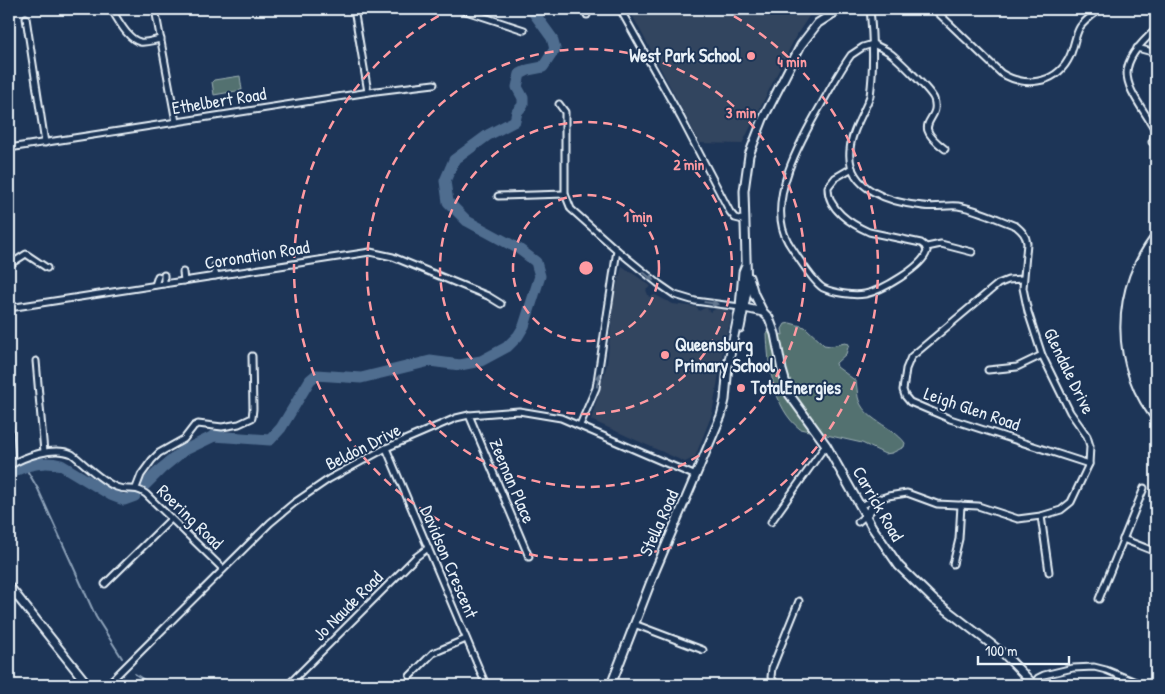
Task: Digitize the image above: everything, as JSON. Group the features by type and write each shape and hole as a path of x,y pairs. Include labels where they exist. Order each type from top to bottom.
{"main road":[{"name":"Stella Road","path":"611,685 655,571 721,416 728,372 732,366 746,270 743,220 748,155 763,119 801,45 818,23 840,9"},
{"name":"Carrick Road","path":"746,270 754,294 763,312 769,318 775,334 783,376 789,394 826,446 888,552 907,575 934,600 1004,654 1034,685"},
{"path":"742,307 763,312"},
{"path":"866,515 879,498"},
{"path":"9,586 88,685"}],"street":[{"path":"111,9 131,38 139,42 161,39"},
{"path":"156,9 176,122"},
{"path":"354,9 368,92"},
{"path":"460,9 524,30"},
{"path":"620,9 681,118 730,212 735,218 743,220"},
{"path":"870,9 873,44 870,96 850,147 849,155 852,168 835,178 828,187 829,199 833,206 858,227 868,232 920,243 927,248"},
{"path":"934,9 1008,78 1037,82 1048,79 1064,66 1079,29 1100,9"},
{"path":"26,18 45,143"},
{"path":"1152,142 1156,134 1154,128 1129,89 1126,77 1129,60 1156,29"},
{"path":"927,248 925,257 908,273 871,292 860,294 828,290 819,285 788,242 783,230 781,202 783,186 805,132 851,55 863,47 873,44 892,54 933,96 935,109 929,122 928,130 932,139 945,149"},
{"path":"1138,48 1156,53"},
{"name":"Ethelbert Road","path":"9,148 368,92 434,84"},
{"path":"559,104 564,112 566,194 571,209 617,250 675,296 695,301 742,307"},
{"name":"Glendale Drive","path":"852,168 858,180 874,194 888,200 924,206 958,206 1016,226 1022,231 1028,243 1023,279 1024,299 1042,355 1070,412 1087,436 1090,446 1089,464 1071,502 1061,510 1041,516 1018,519 978,506 937,504 907,493 879,498 861,506"},
{"path":"498,196 566,194"},
{"path":"927,248 941,244 972,252"},
{"path":"332,250 333,257"},
{"path":"580,425 594,397 596,388 617,250"},
{"name":"Coronation Road","path":"9,308 370,252 387,255 488,296 501,304"},
{"path":"9,264 26,254 46,268"},
{"path":"215,266 215,276"},
{"path":"183,272 184,281"},
{"path":"155,285 161,276 164,284"},
{"name":"Leigh Glen Road","path":"1023,279 1008,280 998,284 911,357 906,369 903,390 905,396 910,402 950,419 1089,464"},
{"path":"988,370 1017,367 1042,355"},
{"path":"9,413 11,465 44,452 65,451 72,454 110,484 120,488 136,488 152,460 184,439 194,426 198,424 222,427 239,424 252,418 252,356"},
{"path":"36,361 44,452"},
{"name":"Beldon Drive","path":"107,685 270,523 294,503 329,478 386,448 456,418 502,411 531,412 562,418 696,476"},
{"name":"Zeeman Place","path":"469,415 529,558"},
{"path":"771,522 826,446"},
{"name":"Davidson Crescent","path":"386,448 486,685"},
{"name":"Roering Road","path":"136,488 146,494 223,569"},
{"path":"1099,599 1144,488"},
{"path":"953,564 959,539 960,505"},
{"path":"858,522 866,515"},
{"path":"1041,516 1049,572"},
{"path":"105,584 171,519"},
{"path":"1123,539 1156,552"},
{"name":"Jo Naude Road","path":"288,685 428,548"},
{"path":"776,685 771,677 772,668 799,601"},
{"path":"634,624 703,650"},
{"path":"410,676 433,653 466,639"},
{"path":"1034,685 1044,675 1084,667 1106,670 1143,685"}],"shaded area":[{"path":"629,9 813,10 796,36 742,144 700,143"},
{"name":"Queensburg Primary School","path":"622,266 651,286 646,290 649,297 655,295 673,304 697,307 699,311 706,307 710,312 718,308 730,311 732,316 724,345 712,414 695,457 685,462 591,420 607,364 614,297"}],"green space":[{"path":"240,76 242,90 214,95 212,82 214,80"},
{"path":"790,323 805,327 824,345 849,344 846,354 836,363 837,367 856,381 858,397 866,412 900,437 905,443 904,447 885,454 862,443 800,429 791,420 778,398 774,385 767,333 772,332 783,335 782,329 785,324"}],"waterway":[{"path":"145,485 183,451 214,436 270,440 281,428 310,380 316,375 361,378 430,361 460,365 481,361 507,347 518,336 524,326 540,276 536,262 519,249 467,221 448,202 445,181 454,160 488,135 515,121 517,112 523,105 523,98 517,87 520,74 543,67 555,49 552,38 531,9"},
{"path":"9,474 34,464 48,463 61,465 111,495 124,500 135,496"},
{"path":"25,467 38,489 96,617 122,658"},
{"path":"135,674 152,685"}],"railway":[{"path":"1156,229 1141,251 1129,275 1120,327 1129,379 1140,403 1156,425"}],"place":[{"name":"West Park School","path":"751,56"},
{"name":"Queensburg Primary School","path":"665,355"},
{"name":"TotalEnergies","path":"741,388"}]}
